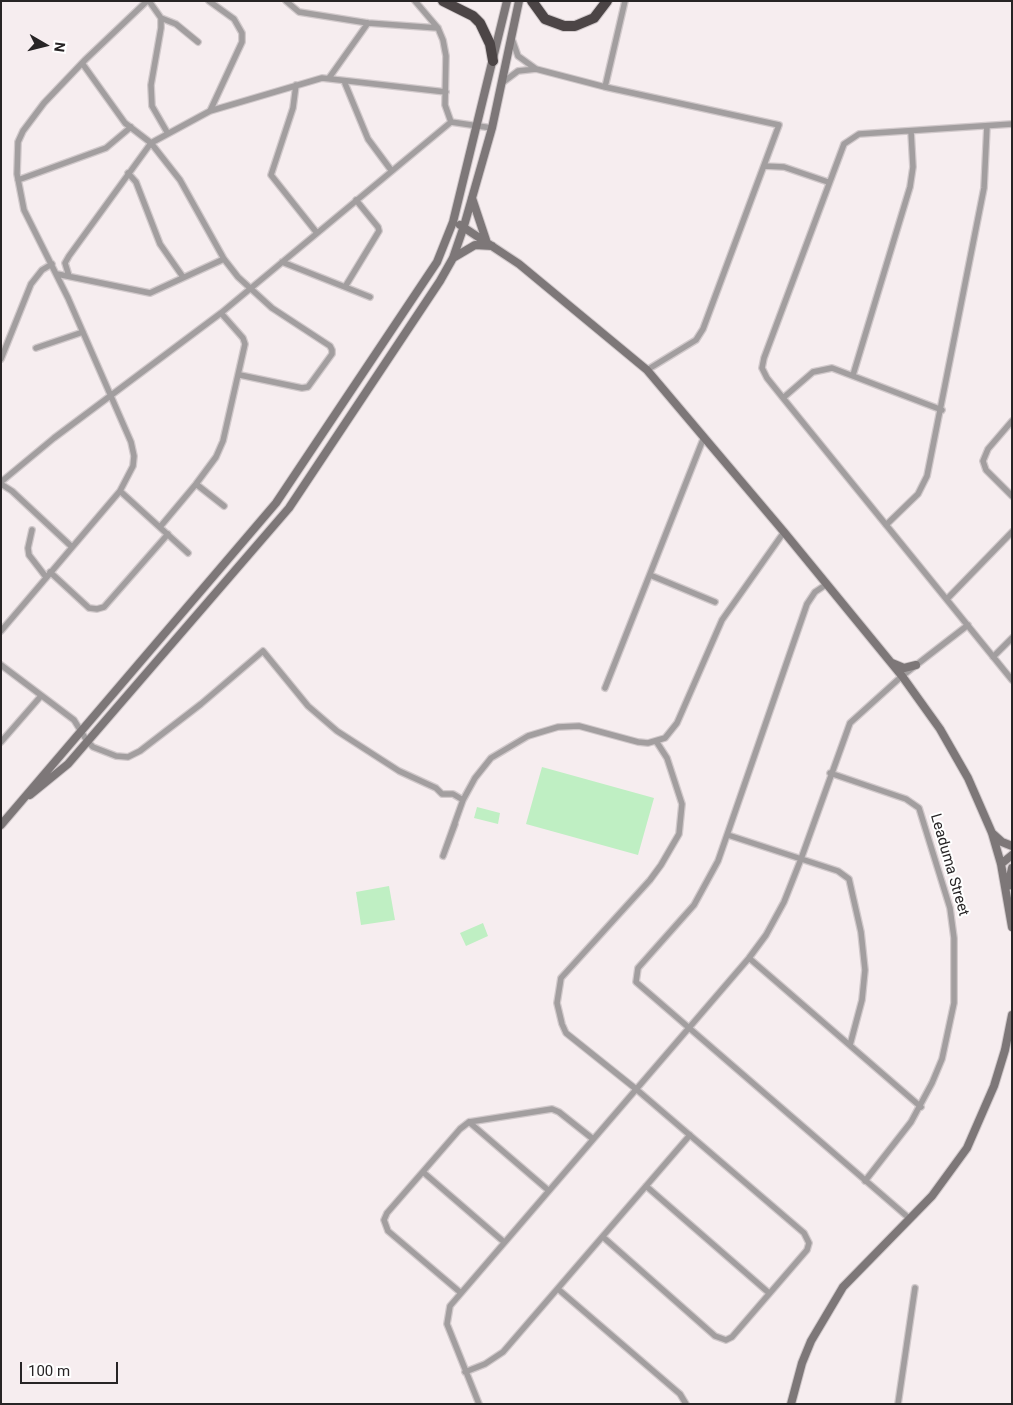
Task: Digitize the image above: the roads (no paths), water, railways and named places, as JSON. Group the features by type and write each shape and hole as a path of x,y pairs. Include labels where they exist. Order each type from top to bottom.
{"highway":[{"path":"443,1 473,16 480,22 490,44 493,61"},
{"path":"532,1 545,19 564,26 575,26 594,18 607,1"}],"main road":[{"path":"1,825 276,503 423,286 445,246 453,222 507,3"},
{"path":"24,799 61,770 87,742 289,508 402,339 453,258 492,128 518,4"},
{"path":"472,196 476,216 486,240"},
{"path":"453,222 464,226 496,247 575,308 647,370 784,532 902,676 955,754 992,833 1001,864 1012,927"},
{"path":"453,258 475,245 496,247"},
{"path":"890,662 904,668 916,665"},
{"path":"992,833 1002,842 1012,846"},
{"path":"1001,864 1012,855"},
{"path":"1007,893 1012,868"},
{"path":"791,1404 802,1363 827,1311 857,1270 932,1196 967,1148 986,1107 1008,1051 1012,1015"}],"street":[{"path":"1,631 120,491 132,466 134,456 131,442 57,274 28,222 18,180 17,150 23,131 44,103 82,63 148,1 161,18 176,24 198,42"},
{"path":"209,1 234,19 242,33 242,42 210,111"},
{"path":"286,1 299,12 368,23 438,28"},
{"path":"415,1 438,28 443,40 446,56 447,114 451,122"},
{"path":"605,87 625,1"},
{"path":"161,18 151,96 152,106 167,132"},
{"path":"329,78 368,23"},
{"path":"511,38 518,56 536,69"},
{"path":"82,63 131,127 151,143 180,180 224,259 250,288 272,308 330,346 332,354 308,386 302,388 240,375"},
{"path":"502,83 518,71 536,69 605,87 779,125 704,329 696,340 647,370"},
{"path":"69,276 65,263 69,256 151,143 167,132 210,111 312,79 329,78 446,92"},
{"path":"344,81 368,139 391,170"},
{"path":"296,85 293,108 272,176 317,233"},
{"path":"72,547 1,483 54,438 221,313 451,122 492,128"},
{"path":"1012,124 859,134 844,144 828,182 762,368 783,398 1012,680"},
{"path":"886,525 923,487 942,410 984,188 987,126"},
{"path":"18,180 106,148 131,127"},
{"path":"853,376 910,187 913,167 911,131"},
{"path":"764,166 784,167 828,182"},
{"path":"128,173 138,187 160,244 183,278"},
{"path":"346,288 379,231 378,226 356,200"},
{"path":"57,274 150,293 224,259"},
{"path":"282,262 370,297"},
{"path":"1,359 31,284 42,270 52,264"},
{"path":"160,527 196,484 220,450 240,375 245,344 243,338 221,313"},
{"path":"36,348 83,332"},
{"path":"783,398 813,372 832,368 942,410"},
{"path":"1012,421 988,449 983,461 986,470 1012,496"},
{"path":"605,688 704,438"},
{"path":"196,484 224,506"},
{"path":"120,491 188,553"},
{"path":"32,530 29,555 48,575 89,608 97,609 104,607 168,534"},
{"path":"454,824 443,856 463,800 475,778 492,758 516,742 544,731 568,726 579,726 638,742 656,741 665,738 672,732 722,620 784,532"},
{"path":"947,599 1012,532"},
{"path":"650,575 715,602"},
{"path":"826,584 815,592 807,604 718,861 694,905 636,973 636,982 688,1029 910,1219"},
{"path":"478,1404 447,1324 450,1306 749,958 776,919 801,859 830,773 850,724 902,676 968,625"},
{"path":"993,657 1012,638"},
{"path":"1,665 74,720 87,742 93,747 116,756 133,755 201,704 263,651 308,706 337,731 399,771 436,788 442,794 451,793 463,800"},
{"path":"1,742 41,696"},
{"path":"603,1237 721,1339 732,1337 807,1250 808,1238 636,1089 566,1033 560,1017 557,995 561,978 650,880 661,865 678,834 682,804 666,758 656,741"},
{"name":"Leaduma Street","path":"830,773 906,799 919,808 950,908 955,953 952,1018 942,1059 921,1106 902,1135 865,1181"},
{"path":"728,835 838,871 844,874 851,885 861,932 865,970 862,1000 850,1045"},
{"path":"749,958 921,1106"},
{"path":"461,1293 388,1231 385,1225 387,1213 460,1129 469,1122 552,1109 559,1112 593,1139"},
{"path":"469,1122 548,1190"},
{"path":"466,1372 485,1364 503,1352 690,1135"},
{"path":"423,1172 504,1242"},
{"path":"646,1186 769,1293"},
{"path":"898,1404 915,1288"},
{"path":"558,1289 680,1394 686,1404"}]}
